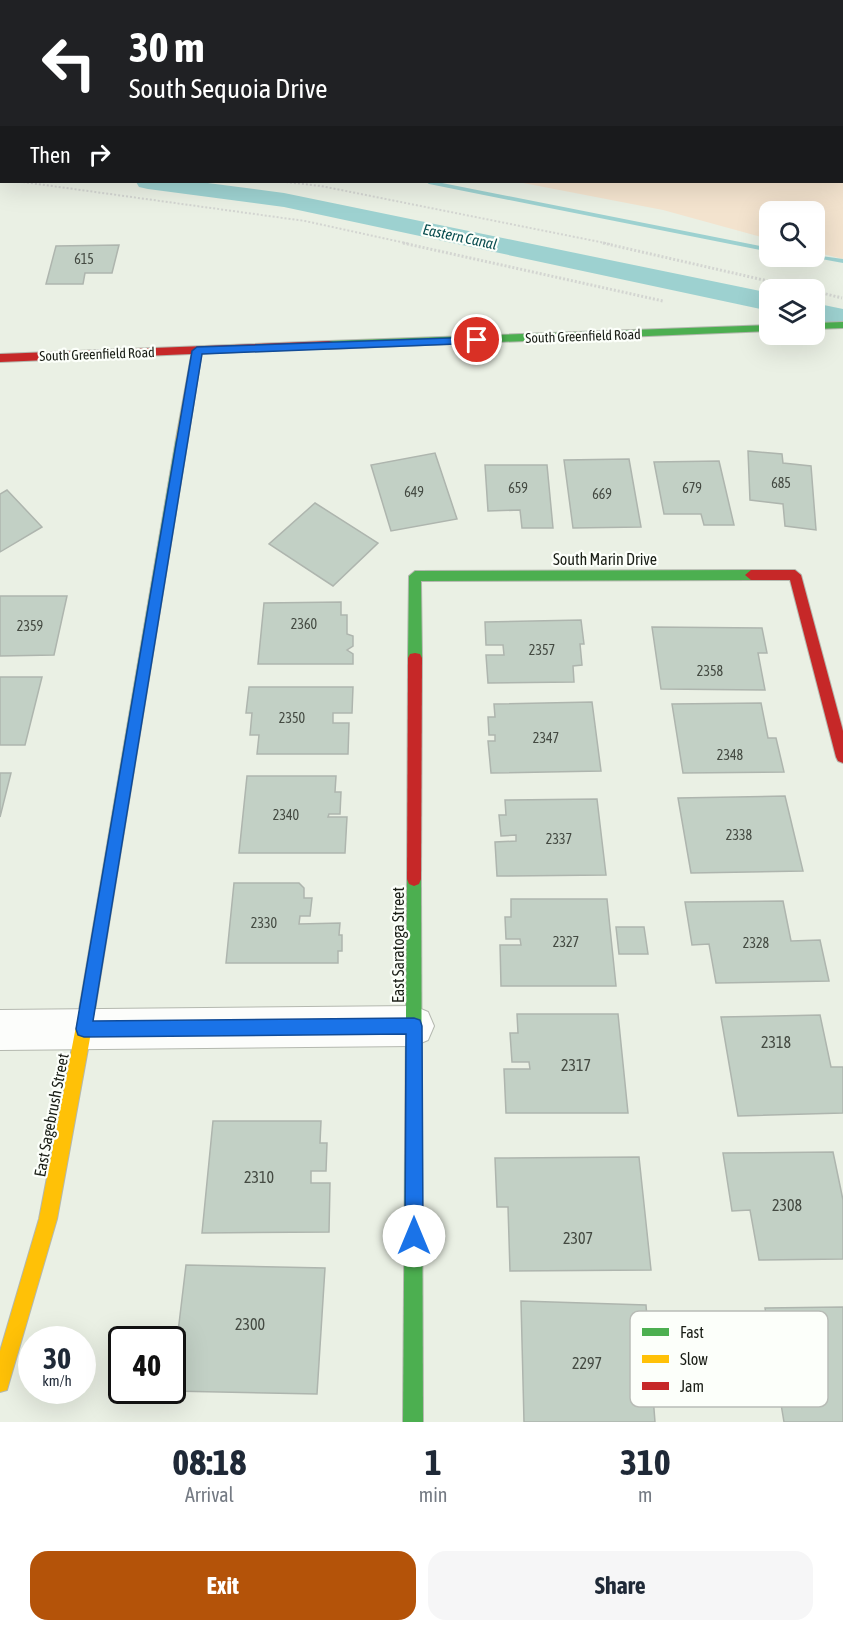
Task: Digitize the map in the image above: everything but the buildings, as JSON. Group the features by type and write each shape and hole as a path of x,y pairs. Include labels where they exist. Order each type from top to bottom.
{"street":[{"path":"825,326 843,325"},
{"name":"South Greenfield Road","path":"0,358 759,328"},
{"name":"East Sagebrush Street","path":"0,1383 48,1218 84,1029 197,351"},
{"name":"South Marin Drive","path":"415,576 795,575 843,757"},
{"name":"East Saratoga Street","path":"413,1422 415,576"},
{"path":"0,1030 414,1026"}],"path":[{"path":"30,183 305,221 663,301"},
{"path":"294,183 332,188 623,247 760,279"},
{"path":"825,294 843,298"}],"shaded area":[{"path":"523,183 843,183 843,259 825,254 825,201 759,201 759,236 663,210"}],"waterway":[{"name":"Eastern Canal","path":"156,183 284,200 759,300"},
{"path":"434,183 759,248"},
{"path":"825,258 843,261"},
{"name":"Eastern Canal","path":"825,314 843,318"}],"traffic: fast":[{"path":"825,326 843,325"},
{"path":"329,345 759,328"},
{"path":"86,1016 182,439"},
{"path":"415,658 415,576 751,575"},
{"path":"413,1422 414,879"}],"traffic: slow":[{"path":"182,439 197,351"},
{"path":"0,1383 48,1219 86,1016"}],"traffic: jam":[{"path":"0,358 329,345"},
{"path":"751,575 795,575 843,757"},
{"path":"414,879 415,658"}],"route":[{"path":"414,1236 414,1026 84,1029 197,351 477,340"}]}
